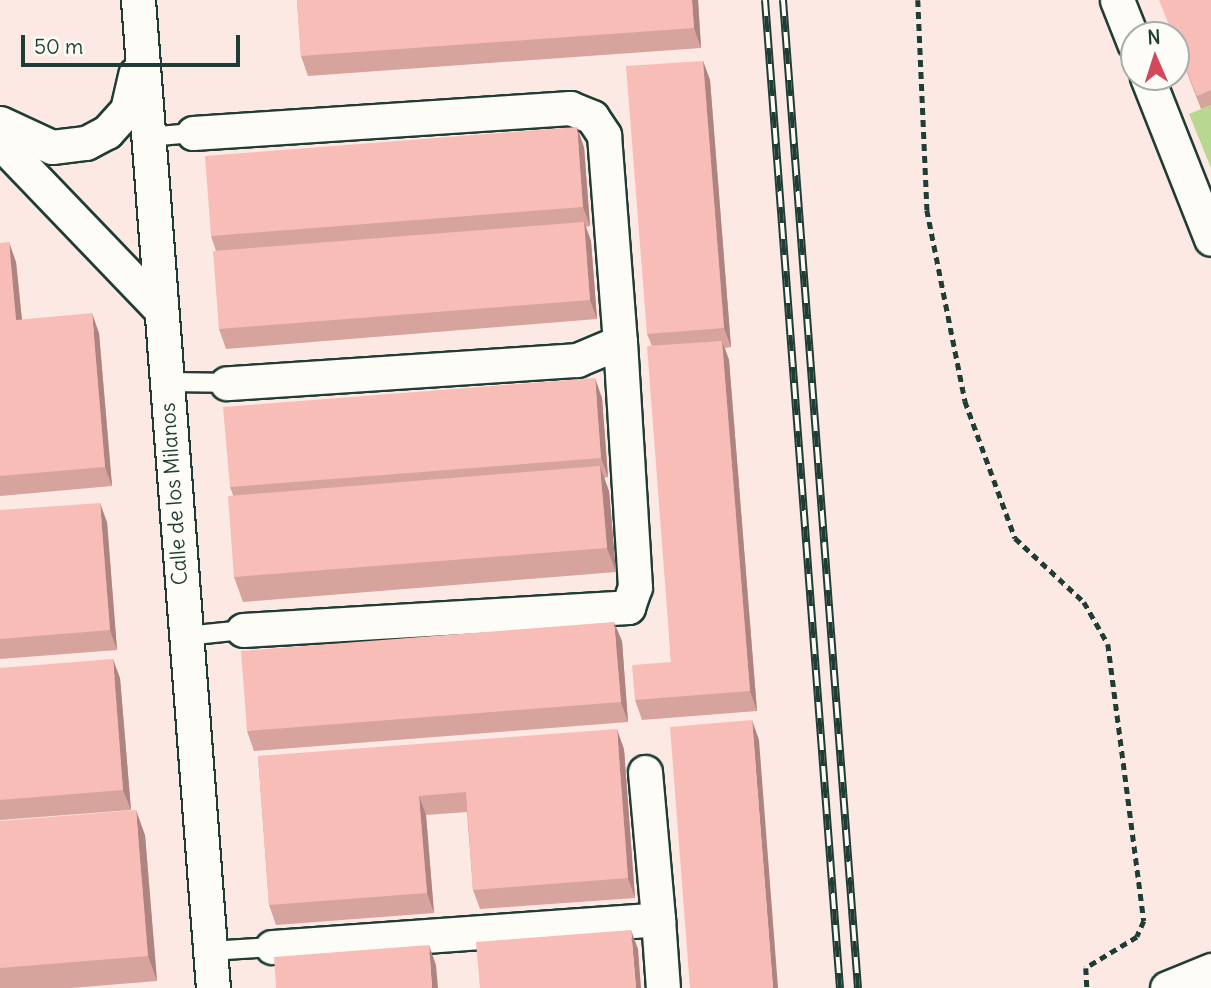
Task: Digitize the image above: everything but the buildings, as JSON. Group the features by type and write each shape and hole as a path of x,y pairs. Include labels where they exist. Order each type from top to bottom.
{"street":[{"name":"Calle de los Milanos","path":"138,0 159,307 213,988"},
{"path":"1117,0 1125,21"},
{"path":"0,123 52,147 107,132 127,110 141,47"},
{"path":"1153,91 1211,239"},
{"path":"193,133 570,108 592,117 604,135 635,587 628,607 243,630"},
{"path":"0,142 159,307"},
{"path":"227,383 577,360 620,342"},
{"path":"645,772 663,988"},
{"path":"272,947 658,919"},
{"path":"1167,988 1211,971"}],"lane":[{"path":"148,137 193,133"},
{"path":"165,382 227,383"},
{"path":"185,636 243,630"},
{"path":"210,951 272,947"}],"path":[{"path":"918,0 927,210 965,401 1015,538 1084,602 1108,644 1144,921 1137,937 1087,968 1087,988"}],"green space":[{"path":"1211,105 1211,168 1189,114"}],"railway":[{"path":"765,0 840,988"},
{"path":"783,0 858,988"}]}
